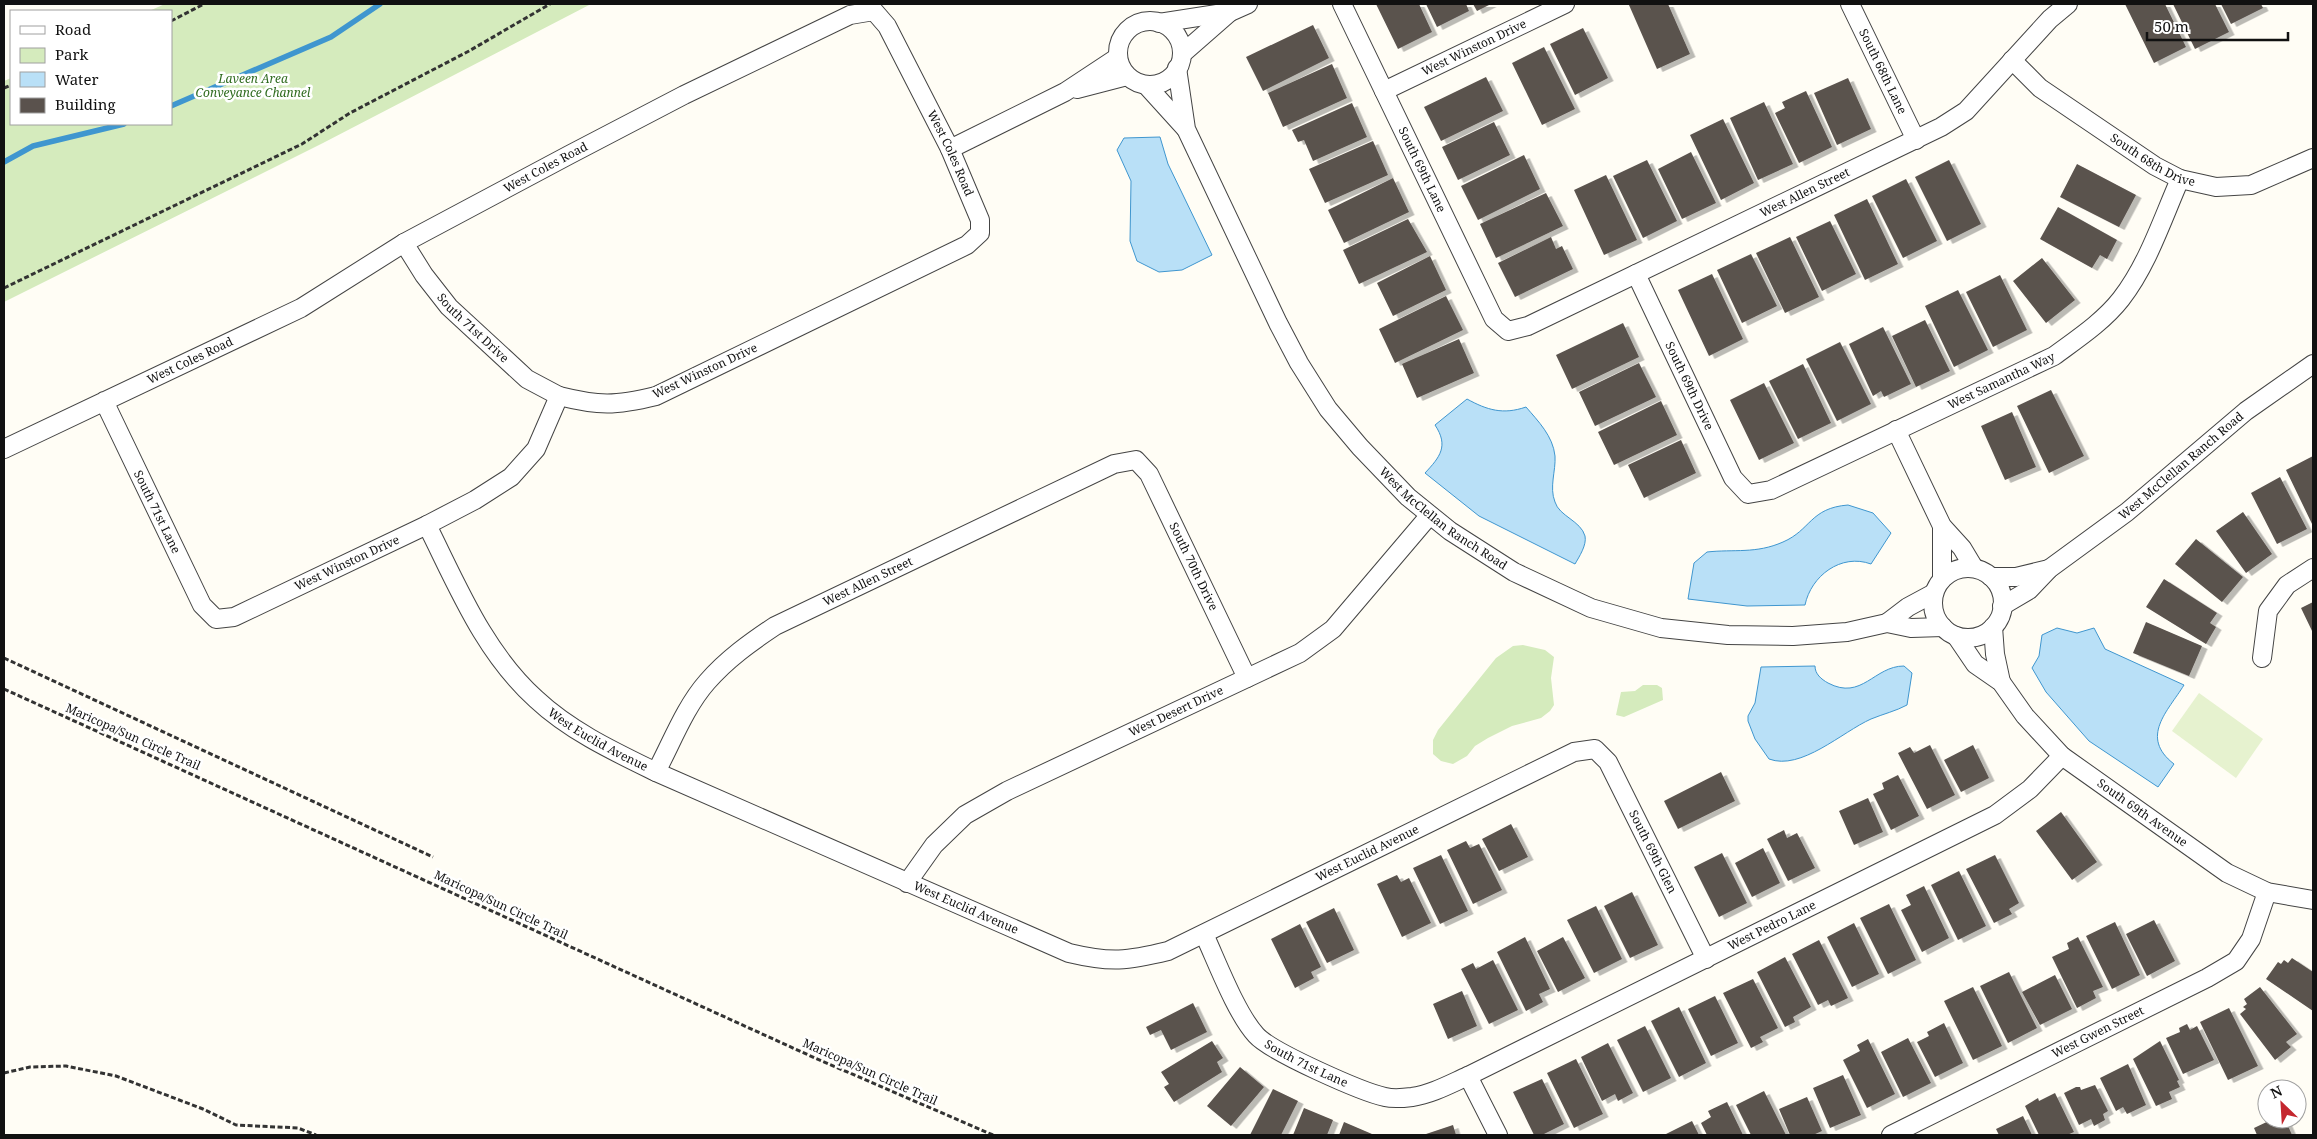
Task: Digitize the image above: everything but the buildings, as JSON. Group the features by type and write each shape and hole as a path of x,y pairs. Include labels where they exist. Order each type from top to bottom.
{"street":[{"path":"1230,12 1180,61 1166,80 1146,85 1136,82 1127,76 1121,68 1118,58 1120,42 1129,29 1138,24 1148,22 1159,23 1230,12 1248,4"},
{"name":"South 69th Lane","path":"1342,4 1494,319 1508,331"},
{"name":"West Winston Drive","path":"1384,91 1565,4"},
{"name":"South 68th Lane","path":"1850,4 1916,140"},
{"name":"West Allen Street","path":"1508,331 1528,326 1941,127 1966,111 2050,19 2068,4"},
{"name":"West Coles Road","path":"4,449 301,308 404,243 675,99 850,15 874,11 888,26 950,149 980,220 980,233"},
{"path":"1159,23 1168,27 1176,35 1180,44 1186,129"},
{"path":"950,149 1065,92 1118,58"},
{"name":"South 68th Drive","path":"2012,60 2040,88 2155,166 2180,180 2216,187 2251,185 2313,158"},
{"path":"1065,92 1127,76"},
{"path":"1146,85 1186,129"},
{"name":"West McClellan Ranch Road","path":"1186,129 1278,324 1304,370 1328,408 1360,447 1429,516 1514,572 1591,608 1660,628 1728,635 1793,636 1847,632 1887,623"},
{"name":"West Samantha Way","path":"1748,494 1772,490 2054,356 2086,333 2120,301 2142,267 2180,180"},
{"name":"West Winston Drive","path":"216,619 234,617 428,525 475,500 511,477 536,448 559,396 592,404 616,404 656,396 966,245 980,233"},
{"name":"South 71st Drive","path":"404,243 424,276 449,307 527,379 559,396"},
{"name":"South 69th Drive","path":"1636,274 1733,478 1748,494"},
{"name":"West McClellan Ranch Road","path":"2049,569 2127,512 2246,411 2313,364"},
{"name":"South 71st Lane","path":"104,401 202,605 216,619"},
{"path":"1896,430 1942,526 1962,548 1974,568"},
{"name":"West Allen Street","path":"656,772 684,718 707,682 741,648 775,626 1114,464 1136,460"},
{"name":"South 70th Drive","path":"1136,460 1149,474 1247,678"},
{"name":"West Desert Drive","path":"906,883 934,845 965,815 1007,791 1300,652 1334,629 1429,516"},
{"name":"West Euclid Avenue","path":"428,525 472,617 486,641 512,674 536,700 605,747 656,772 906,883 1069,953 1100,960 1131,960 1159,954 1204,934 1574,752 1595,749"},
{"path":"1942,526 1938,586 1934,612 1975,664 2001,682"},
{"path":"1887,623 1938,586 1951,572 1962,568 1974,568 1991,577 2000,590 2001,612 1993,627 1994,654 2001,682"},
{"path":"2262,658 2268,611 2287,585 2313,568"},
{"path":"1991,577 2016,577 2049,569"},
{"path":"2002,606 2029,590 2049,569"},
{"path":"1887,623 1910,628 1949,632 1967,638 1978,636 1993,627"},
{"name":"South 69th Avenue","path":"2001,682 2025,716 2062,756 2227,873 2267,892 2313,900"},
{"name":"South 69th Glen","path":"1595,749 1608,762 1706,959"},
{"name":"West Pedro Lane","path":"1468,1076 1994,815 2030,789 2062,756"},
{"name":"West Gwen Street","path":"1891,1135 2207,978 2236,961 2251,939 2267,892"},
{"name":"South 71st Lane","path":"1204,934 1245,1019 1256,1036 1276,1051 1359,1088 1386,1097 1411,1097 1435,1091 1468,1076"},
{"path":"1468,1076 1498,1135"}],"path":[{"path":"172,20 204,4"},
{"path":"4,288 302,144 350,113 469,51 550,4"},
{"path":"4,658 433,857"},
{"name":"Maricopa/Sun Circle Trail","path":"4,689 806,1054 993,1135"},
{"path":"4,1073 30,1066 66,1066 116,1076 203,1109 236,1125 298,1128 316,1135"}],"green space":[{"name":"Laveen Area Conveyance Channel","path":"165,4 591,4 323,143 4,302 4,81 10,78 10,125 172,125 172,10 151,10"},
{"path":"1523,645 1545,650 1554,657 1551,678 1554,705 1550,711 1541,718 1512,726 1488,738 1475,746 1467,756 1453,764 1441,761 1433,754 1433,740 1438,730 1496,658 1513,646"},
{"path":"1643,685 1657,685 1662,688 1663,700 1624,717 1616,715 1621,692 1635,691"},
{"path":"2199,693 2263,739 2236,778 2172,731"}],"water":[{"path":"1160,137 1168,164 1212,255 1182,270 1159,272 1137,261 1130,241 1131,181 1117,150 1124,138"},
{"path":"1467,399 1481,406 1502,411 1526,407 1544,429 1554,449 1553,496 1555,502 1561,511 1579,526 1585,536 1584,547 1575,564 1479,516 1425,473 1435,462 1441,451 1441,439 1435,425"},
{"path":"1848,505 1873,513 1891,533 1871,564 1860,561 1839,564 1821,576 1808,594 1805,605 1747,606 1688,599 1694,563 1707,552 1754,550 1773,546 1800,532 1826,510"},
{"path":"2057,628 2077,633 2094,628 2105,649 2184,685 2160,724 2159,744 2164,754 2174,764 2158,787 2089,741 2046,692 2032,668 2039,656 2042,635"},
{"path":"1815,666 1817,674 1828,683 1850,688 1859,686 1884,671 1904,666 1912,673 1907,705 1871,719 1808,755 1794,760 1781,761 1769,759 1755,739 1748,721 1748,716 1755,703 1761,667"}],"waterway":[{"path":"172,106 331,37 380,4"},
{"path":"4,162 33,146 120,125"}]}
